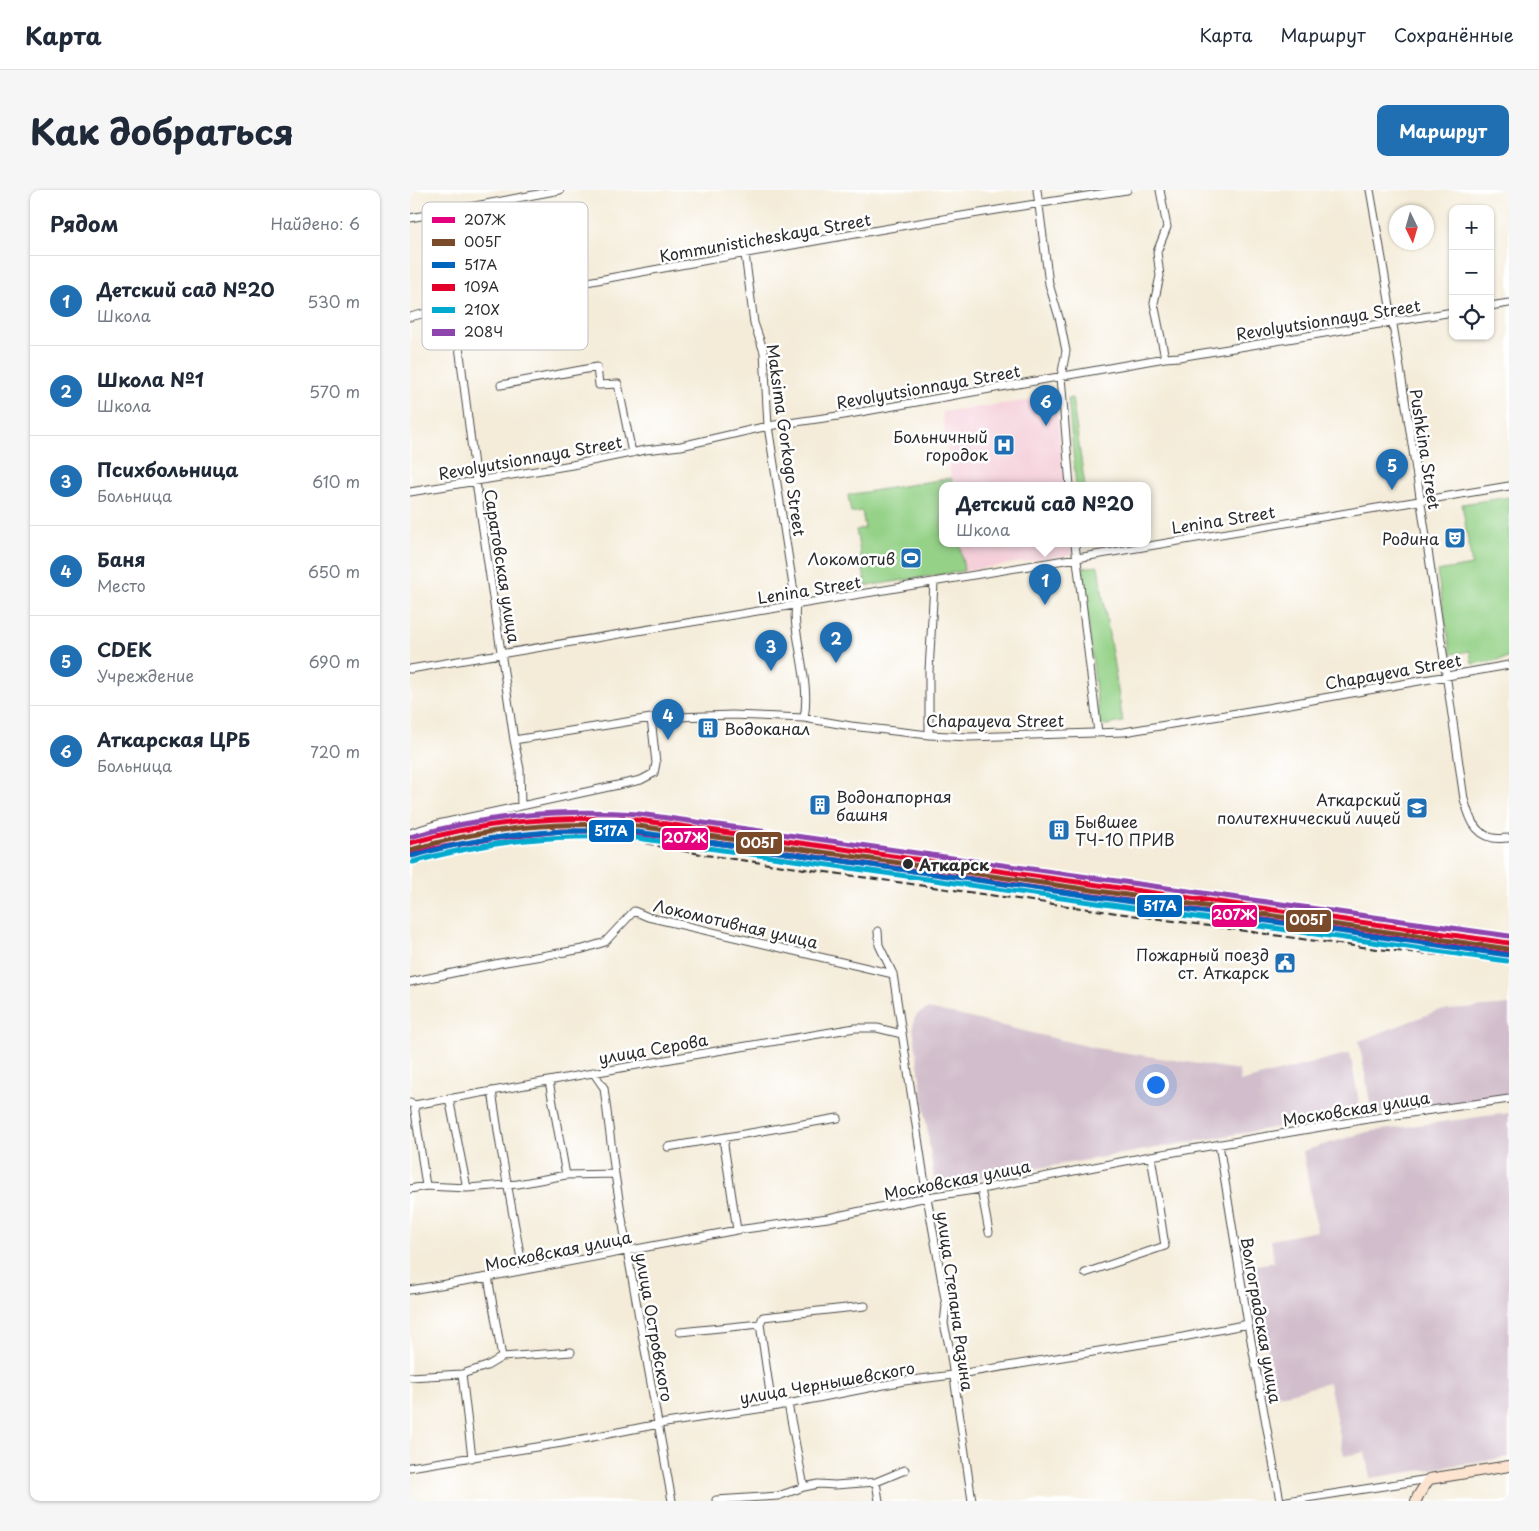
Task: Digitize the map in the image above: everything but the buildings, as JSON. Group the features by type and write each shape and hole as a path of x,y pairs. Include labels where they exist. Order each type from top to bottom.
{"street":[{"path":"496,202 560,190"},
{"path":"1037,190 1049,284 1066,351 1061,377 1070,482"},
{"name":"Kommunisticheskaya Street","path":"588,282 1038,202 1127,190"},
{"path":"1160,190 1167,227 1157,252 1160,276 1154,303 1165,358"},
{"name":"Pushkina Street","path":"1370,190 1420,500 1464,799 1468,814 1476,830 1494,838 1509,838"},
{"name":"Maksima Gorkogo Street","path":"745,254 754,322 764,352 768,426 796,605 794,616 804,678 806,706 804,718"},
{"path":"1494,305 1509,303"},
{"name":"Revolyutsionnaya Street","path":"410,492 476,482 645,450 681,446 768,426 838,416 1165,358 1449,313"},
{"name":"Саратовская улица","path":"460,350 476,482 514,740"},
{"path":"501,385 597,367 599,385 618,384 632,453"},
{"name":"Lenina Street","path":"1151,545 1509,486"},
{"path":"1075,547 1098,733"},
{"name":"Lenina Street","path":"410,669 934,583 1136,547"},
{"path":"929,735 929,670 934,583"},
{"name":"Chapayeva Street","path":"514,740 651,718 732,715 804,718 851,726 929,735 1098,733 1133,730 1273,707 1509,665"},
{"path":"410,833 438,824 642,780 654,773 656,763 651,718"},
{"path":"514,740 520,769 521,806"},
{"name":"Локомотивная улица","path":"410,982 500,963 583,949 605,942 634,911 648,917 893,974"},
{"name":"улица Степана Разина","path":"878,931 879,945 893,974 927,1197 946,1305 944,1324 950,1350 972,1501"},
{"name":"улица Серова","path":"412,1104 855,1028 877,1028 902,1034"},
{"name":"улица Островского","path":"593,1072 604,1088 627,1250 672,1501"},
{"path":"550,1081 566,1175"},
{"path":"492,1091 523,1270"},
{"path":"449,1098 467,1188"},
{"name":"Московская улица","path":"410,1290 737,1230 828,1218 927,1197 981,1189 1219,1144 1368,1119 1509,1099"},
{"path":"412,1104 426,1186"},
{"path":"668,1147 838,1118"},
{"path":"726,1137 724,1145 737,1230"},
{"name":"Волгоградская улица","path":"1219,1144 1248,1324 1280,1501"},
{"path":"1085,1273 1165,1246 1151,1156"},
{"path":"410,1189 426,1186 467,1188 518,1184 566,1175 615,1174"},
{"path":"981,1189 989,1232"},
{"path":"488,1277 502,1357"},
{"path":"772,1407 760,1324 763,1317 865,1306"},
{"path":"680,1332 760,1324"},
{"name":"улица Чернышевского","path":"410,1467 562,1444 659,1424 772,1407 904,1381 953,1375 1178,1338 1248,1324"},
{"path":"410,1377 462,1374 488,1366 502,1357 571,1352"},
{"path":"462,1374 472,1458"},
{"path":"788,1404 804,1487"},
{"path":"1287,1501 1509,1466"},
{"path":"716,1500 778,1496 818,1484 835,1485 876,1482 905,1470"},
{"path":"1416,1501 1429,1479"},
{"path":"876,1482 879,1501"}],"shaded area":[{"name":"Больничный городок","path":"1055,397 1065,482 951,482 942,412"},
{"path":"960,547 1072,547 1073,554 964,571"},
{"path":"1509,1005 1509,1096 1372,1114 1359,1041 1437,1011"},
{"path":"927,1009 1095,1048 1239,1070 1240,1082 1350,1053 1361,1113 935,1186 913,1027 914,1019 918,1014"},
{"path":"1509,1113 1509,1457 1370,1478 1365,1452 1344,1456 1329,1383 1277,1396 1251,1266 1274,1262 1271,1240 1317,1231 1303,1151 1367,1132"}],"green space":[{"path":"1068,398 1072,398 1084,482 1076,482"},
{"name":"Локомотив","path":"951,478 952,482 939,482 939,547 960,547 964,571 866,586 856,530 865,528 862,511 851,513 848,495"},
{"path":"1509,497 1509,658 1472,664 1470,651 1451,654 1437,571 1472,565 1462,504"},
{"path":"1098,566 1123,722 1100,726 1082,568"}],"railway":[{"path":"410,864 459,849 510,839 561,834 612,836 705,855 1316,941 1509,962"}],"transit line":[{"name":"208Ч","path":"410,837 467,823 523,815 580,812 639,814 1509,936"},
{"name":"109А","path":"410,843 467,829 523,821 579,818 638,820 1509,943"},
{"name":"005Г","path":"410,850 495,831 551,825 638,826 1509,949"},
{"name":"207Ж","path":"410,855 432,849 490,839 561,831 607,831 680,838 1509,954"},
{"name":"517А","path":"412,856 468,842 523,834 579,831 637,832 1508,955"},
{"name":"210Х","path":"413,862 469,848 524,840 579,837 637,838 1507,961"}],"place":[{"name":"Аткарская ЦРБ","path":"1046,426"},
{"name":"Больничный городок","path":"1004,445"},
{"name":"CDEK","path":"1392,490"},
{"name":"Родина","path":"1455,538"},
{"name":"Локомотив","path":"911,558"},
{"name":"Детский сад №20","path":"1045,605"},
{"name":"Школа №1","path":"836,663"},
{"name":"Психбольница","path":"771,671"},
{"name":"Водоканал","path":"708,728"},
{"name":"Баня","path":"668,740"},
{"name":"Водонапорная башня","path":"820,805"},
{"name":"Аткарский политехнический лицей","path":"1417,808"},
{"name":"Бывшее ТЧ-10 ПРИВ","path":"1059,830"},
{"name":"Аткарск","path":"908,864"},
{"name":"Пожарный поезд ст. Аткарск","path":"1285,963"}]}
